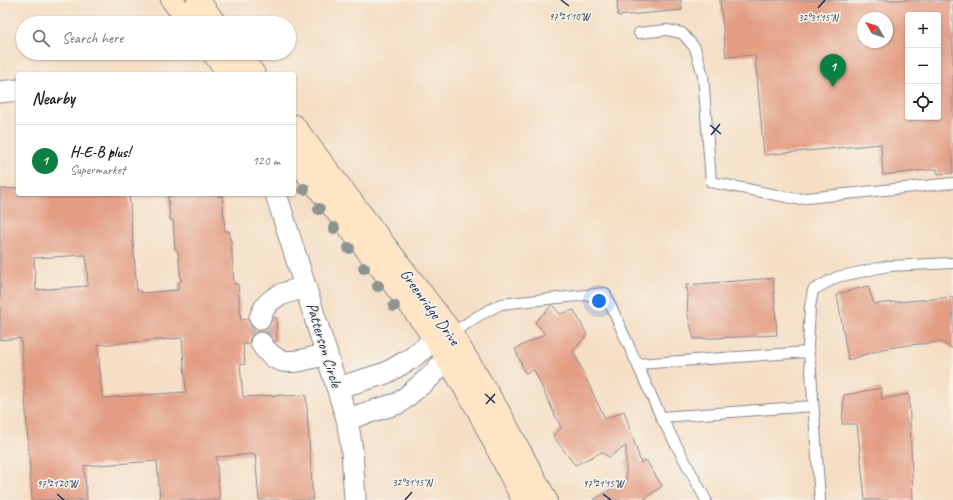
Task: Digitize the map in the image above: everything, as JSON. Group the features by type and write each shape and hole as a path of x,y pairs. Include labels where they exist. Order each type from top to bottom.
{"street":[{"path":"172,0 185,16"},
{"path":"198,0 210,16"},
{"path":"218,60 227,72"},
{"path":"243,60 252,72"},
{"path":"0,92 16,90"},
{"name":"Greenridge Drive","path":"296,129 499,412 546,500"},
{"name":"Greenridge Drive","path":"296,160 410,305 448,342 477,408 523,500"},
{"name":"Patterson Circle","path":"277,196 346,419 352,450 355,500"},
{"path":"260,318 262,311 277,296 306,287"},
{"path":"337,388 386,373 412,358 448,342"},
{"path":"346,419 399,403 430,377 448,342"},
{"path":"261,343 278,361 287,362 327,354"}],"lane":[{"path":"639,32 667,30 682,33 695,48 703,75 711,182 797,199 953,183"},
{"path":"820,500 808,352 810,307 813,290 837,277 888,266 953,263"},
{"path":"448,342 478,316 501,304 605,293 661,418 706,500"},
{"path":"638,364 808,352"},
{"path":"661,418 813,406"}],"building":[{"path":"617,0 681,0 682,10 618,16"},
{"path":"720,0 953,0 953,173 938,174 937,169 883,175 881,144 764,155 755,55 726,57"},
{"path":"16,188 16,196 129,196 137,291 141,291 141,293 178,290 178,283 181,282 178,251 175,249 173,220 170,220 168,196 222,196 225,231 229,231 231,240 234,284 238,284 241,320 248,319 251,326 261,330 268,327 273,318 276,317 277,341 275,342 266,332 260,331 253,334 250,338 249,344 243,344 245,364 240,365 243,397 306,395 313,500 259,500 255,454 216,457 220,500 160,500 157,461 84,466 87,500 32,500 21,338 0,340 0,189","holes":["86,255 88,286 36,290 34,258","182,338 186,392 102,398 98,345"]},
{"path":"773,278 777,335 694,339 687,312 688,296 686,285"},
{"path":"868,286 874,304 953,297 953,349 942,342 908,345 883,349 848,360 837,294"},
{"path":"552,305 560,314 574,310 587,335 573,351 605,419 624,411 641,463 646,460 662,486 643,500 593,500 626,480 626,446 609,457 602,452 575,465 553,436 561,428 534,370 525,373 515,349 545,334 535,322"},
{"path":"881,388 882,399 909,394 913,500 865,500 857,424 842,424 844,395"}],"tunnel":[{"path":"260,318 261,343"}],"place":[{"name":"H-E-B plus!","path":"833,87"}]}
